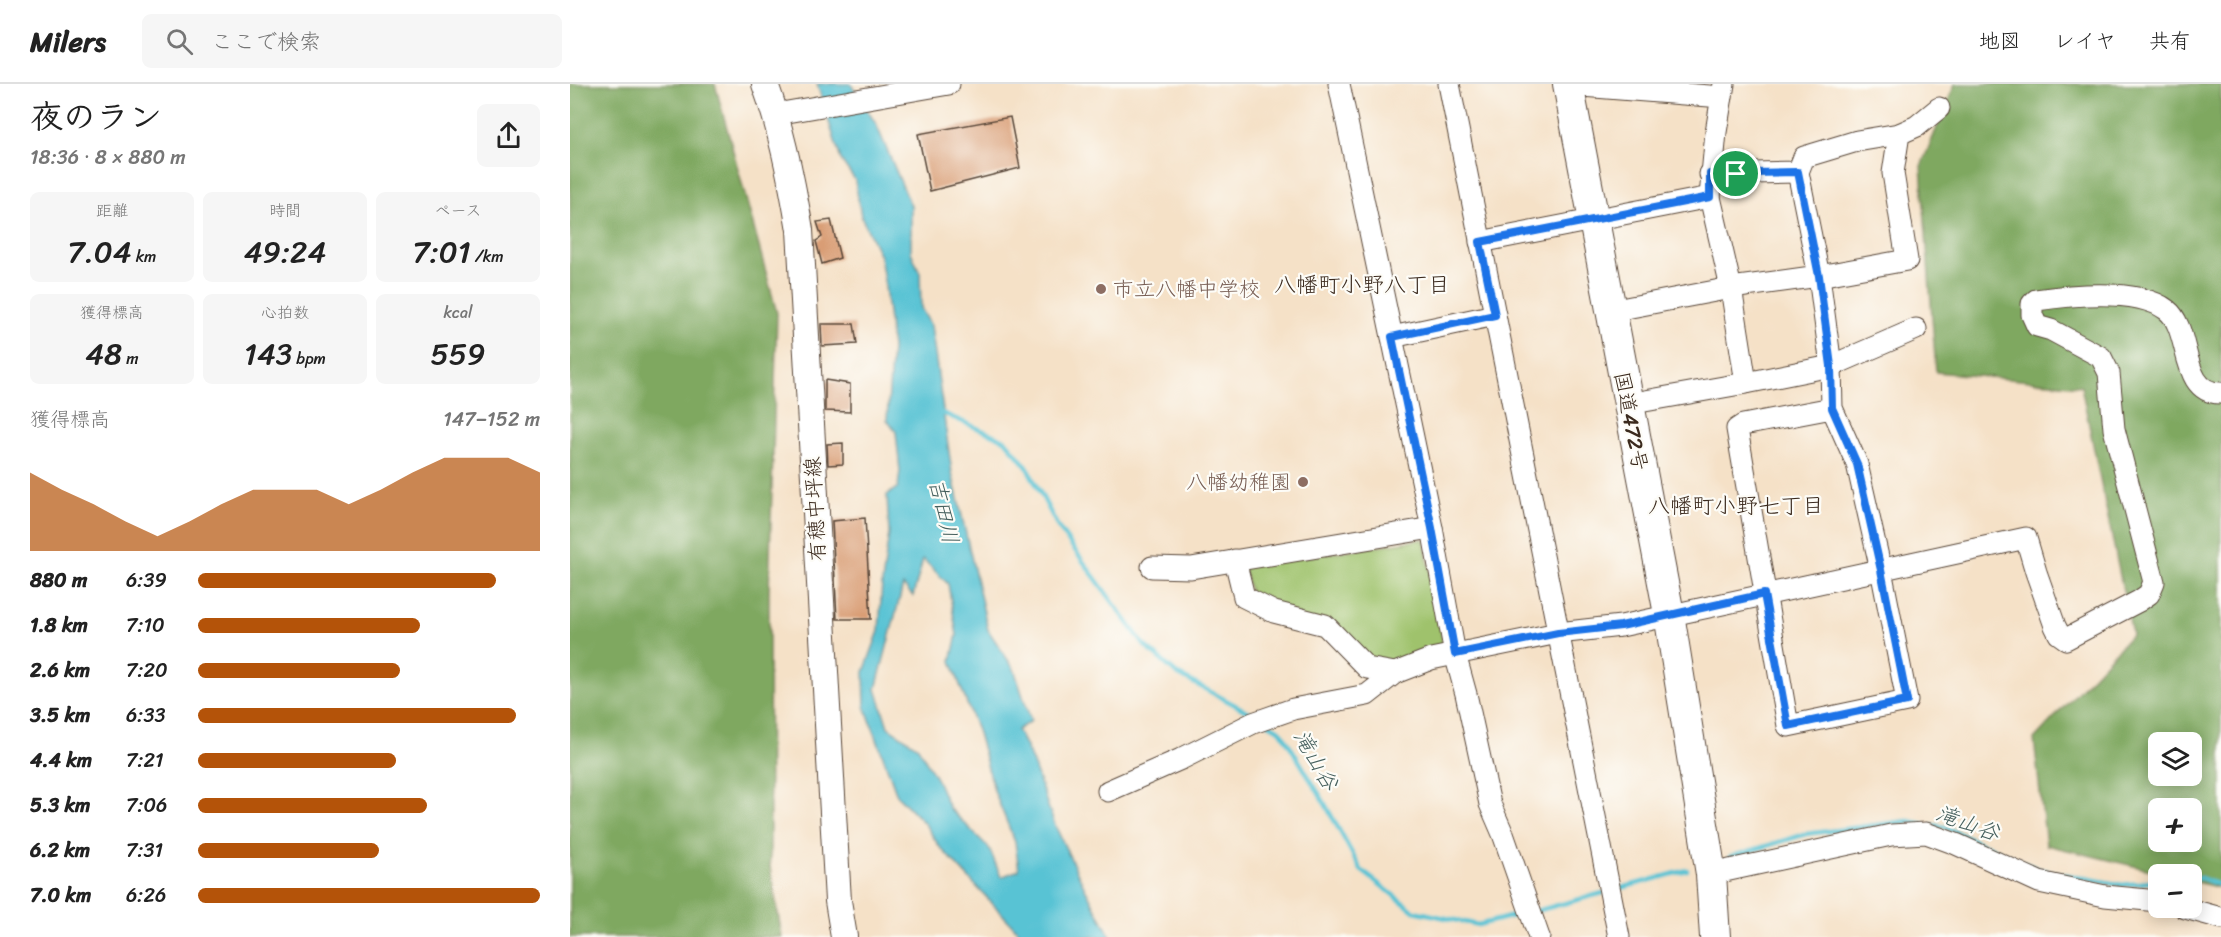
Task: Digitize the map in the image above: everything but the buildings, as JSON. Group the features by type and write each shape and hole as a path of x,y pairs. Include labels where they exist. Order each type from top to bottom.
{"highway":[{"name":"国道472号","path":"1569,85 1669,614 1710,874 1715,937"}],"main road":[{"name":"有穂中坪線","path":"765,84 782,113 800,230 838,901 844,937"}],"street":[{"path":"782,113 900,88 949,84"},
{"path":"1339,84 1432,528 1455,654 1466,693 1490,804 1503,834 1539,937"},
{"path":"1449,84 1619,937"},
{"path":"1569,85 1723,91 1710,174 1710,197 1731,288 1746,383"},
{"path":"1832,408 1743,425 1737,429 1788,726 1907,701 1857,464 1832,408 1831,366 1819,276 1798,172 1804,157 1857,141 1899,134 1917,126 1939,108"},
{"path":"1610,311 1731,288 1819,276 1907,260 1893,173 1899,134"},
{"path":"1710,174 1798,172"},
{"path":"1480,242 1710,197"},
{"path":"1108,791 1181,759 1253,723 1293,709 1366,695 1395,673 1431,658 1558,633 1621,626 2026,538 2055,626 2059,634 2066,639 2149,594 2154,582 2114,429 2109,373 2101,357 2051,330 2037,326 2032,315 2032,304 2036,300 2065,296 2110,296 2150,300 2170,312 2178,323 2191,373 2206,389 2221,393"},
{"path":"1392,337 1495,315"},
{"path":"1628,404 1831,366 1916,329"},
{"path":"1152,567 1191,568 1432,528"},
{"path":"1236,560 1244,597 1274,612 1325,625 1367,668 1395,673"},
{"path":"1710,874 1891,835 1926,833 1956,844 2039,882 2105,896 2148,900"},
{"path":"2202,913 2221,918"}],"green space":[{"path":"570,84 715,84 777,313 769,593 770,867 782,937 570,937"},
{"path":"1955,84 2221,84 2221,888 2202,883 2202,864 2148,864 2148,869 2046,845 2034,739 2132,634 2081,386 1936,372 1921,166"},
{"path":"1424,539 1444,649 1398,663 1375,661 1281,606 1250,592 1243,566"}],"water":[{"name":"吉田川","path":"817,84 851,84 876,124 911,206 911,252 920,273 921,308 931,326 952,473 988,630 1014,669 1031,721 1017,730 1034,765 1055,825 1111,937 1020,937 1017,930 939,846 925,824 897,795 865,706 864,672 879,631 882,583 889,533 887,495 898,487 900,471 896,432 887,420 892,348 880,256 861,216 855,180 841,160","holes":["923,559 948,584 957,635 951,661 978,733 995,793 1015,842 1019,870 1001,877 989,848 949,808 937,780 918,747 888,727 876,689 903,585 913,596"]}],"waterway":[{"name":"滝山谷","path":"940,412 1005,440 1027,467 1058,527 1144,645 1177,674 1254,715"},
{"name":"滝山谷","path":"1269,724 1281,731 1324,802 1361,870 1414,911 1478,925 1525,913"},
{"name":"滝山谷","path":"1730,857 1806,834 1908,821 1924,824"},
{"name":"滝山谷","path":"1932,825 1945,827 2040,870 2122,885 2148,882"},
{"name":"滝山谷","path":"1614,890 1687,870"},
{"name":"滝山谷","path":"2202,878 2221,886"},
{"name":"滝山谷","path":"1536,911 1603,893"}],"place":[{"name":"市立八幡中学校","path":"1101,289"},
{"name":"八幡幼稚園","path":"1303,482"}],"district":[{"name":"八幡町小野八丁目","path":"1362,284"},
{"name":"八幡町小野七丁目","path":"1736,505"}],"route":[{"path":"1798,172 1819,276 1831,366 1832,408 1857,464 1907,701 1788,726 1764,594 1621,626 1558,633 1455,654 1432,528 1392,337 1495,315 1480,242 1710,197 1710,174 1736,174 1798,172"}]}
